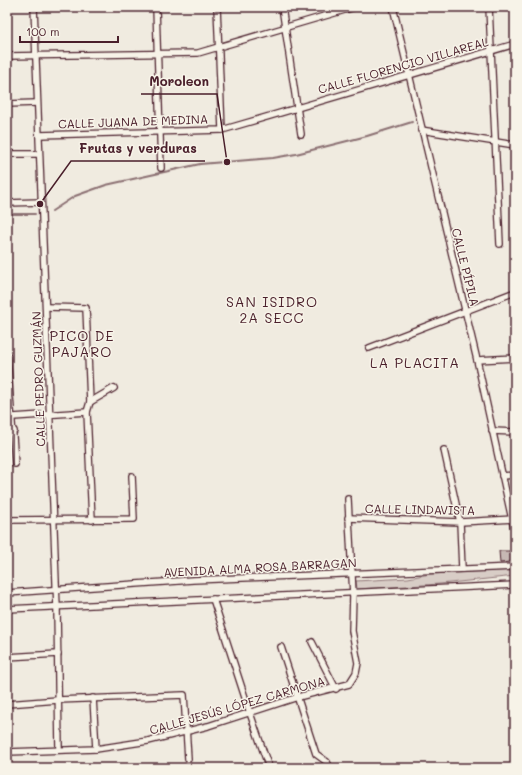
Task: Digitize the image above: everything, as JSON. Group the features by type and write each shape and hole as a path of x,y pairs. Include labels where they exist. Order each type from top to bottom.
{"street":[{"name":"CALLE PEDRO GUZMÁN","path":"34,7 57,607 59,750"},
{"path":"156,7 159,53 161,168"},
{"path":"218,7 218,47 222,130"},
{"path":"282,7 301,134"},
{"path":"7,56 198,53 285,26 355,7"},
{"name":"CALLE PÍPILA","path":"393,7 466,311 515,533"},
{"path":"489,7 500,244"},
{"name":"CALLE FLORENCIO VILLAREAL","path":"297,107 515,44"},
{"path":"7,104 37,103"},
{"name":"CALLE JUANA DE MEDINA","path":"39,135 222,130 297,107"},
{"path":"422,130 515,145"},
{"path":"7,154 39,154"},
{"path":"7,203 41,202"},
{"path":"370,348 515,292"},
{"path":"46,307 86,308 90,402 87,412 92,520"},
{"path":"7,354 14,431 15,464"},
{"path":"477,360 515,358"},
{"path":"90,402 114,388"},
{"path":"13,418 87,412"},
{"path":"7,432 14,431"},
{"path":"492,431 515,432"},
{"path":"444,450 460,522 462,569"},
{"path":"502,476 515,475"},
{"path":"7,520 134,519 132,476"},
{"path":"348,499 353,593"},
{"name":"CALLE LINDAVISTA","path":"348,518 460,522 513,519"},
{"name":"AVENIDA ALMA ROSA BARRAGAN","path":"7,593 193,580 515,567"},
{"path":"7,609 515,585"},
{"name":"CALLE JESÚS LÓPEZ CARMONA","path":"7,752 96,749 148,741 250,713 298,697 336,689 349,684 356,673 358,663 352,631 353,593"},
{"path":"213,600 269,768"},
{"path":"312,642 336,689"},
{"path":"281,647 316,754 327,762 330,768"},
{"path":"7,657 58,654"},
{"path":"7,704 93,698 184,695 188,759"},
{"path":"93,698 96,749"}],"shaded area":[{"path":"515,570 515,576 440,584 357,589 356,581 408,578 430,574"}],"building":[{"path":"499,551 515,551 515,557 510,562 500,563"}],"waterway":[{"path":"52,211 75,196 106,185 200,164 273,158 296,154 367,136 412,122"},
{"path":"7,214 35,214"}],"place":[{"name":"Moroleon","path":"227,162"},
{"name":"Frutas y verduras","path":"40,204"}],"district":[{"name":"SAN ISIDRO 2A SECC","path":"272,310"},
{"name":"PICO DE PAJARO","path":"82,344"},
{"name":"LA PLACITA","path":"415,362"}]}
